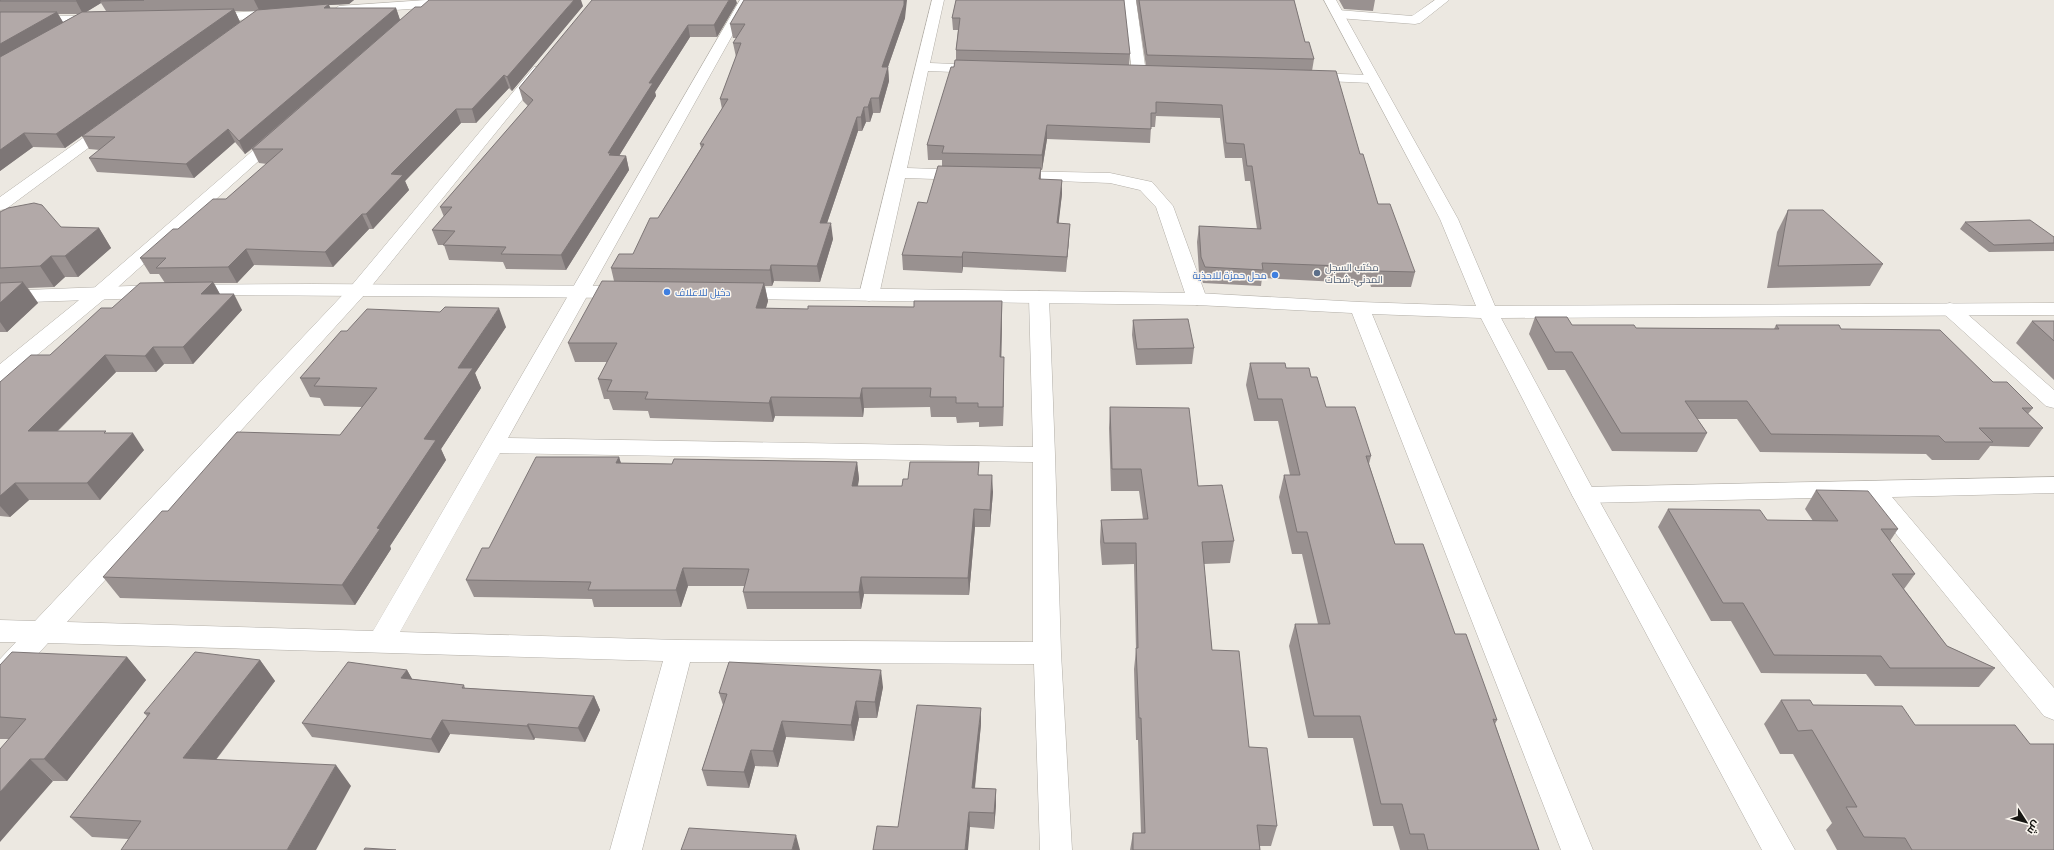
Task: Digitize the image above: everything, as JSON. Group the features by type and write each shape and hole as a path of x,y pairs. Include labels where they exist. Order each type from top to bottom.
{"street":[{"path":"328,11 430,2 479,0"},
{"path":"381,641 746,0"},
{"path":"869,295 938,0"},
{"path":"1130,0 1139,73"},
{"path":"1330,0 1371,79 1449,219 1488,312 1584,495 1779,850"},
{"path":"1338,14 1415,20 1444,0"},
{"path":"411,19 430,2"},
{"path":"64,32 100,10"},
{"path":"197,18 259,16 290,13"},
{"path":"240,30 259,16"},
{"path":"0,19 113,20"},
{"path":"0,678 359,289 546,61"},
{"path":"923,67 992,69"},
{"path":"1124,72 1155,73"},
{"path":"1294,77 1371,79"},
{"path":"0,205 120,117"},
{"path":"0,375 101,292 291,124"},
{"path":"898,173 1110,178 1146,186 1164,206 1197,299"},
{"path":"0,297 101,292 359,289 642,292"},
{"path":"720,293 1197,299 1360,308 1488,312 2054,309"},
{"path":"1039,297 1044,455 1047,653 1056,850"},
{"path":"1360,308 1576,850"},
{"path":"1950,309 2054,400"},
{"path":"492,445 1044,455"},
{"path":"1584,495 2054,485"},
{"path":"1871,488 2054,708"},
{"path":"0,631 381,641 679,651 1047,653"},
{"path":"626,850 679,651"}],"building":[{"path":"0,0 77,0 0,1"},
{"path":"101,0 144,0 100,1"},
{"path":"429,0 574,0 507,77 504,75 472,109 456,109 391,174 403,175 366,214 362,214 325,252 246,249 228,267 156,268 166,258 140,258 173,229 178,229 213,199 226,199 283,149 252,149 415,7 421,7"},
{"path":"592,0 729,0 714,25 688,25 649,83 653,83 608,153 611,153 609,155 626,156 561,255 501,254 506,247 443,245 455,231 432,230 452,207 440,207 533,100 519,88"},
{"path":"744,0 904,0 904,5 882,67 888,67 879,98 871,98 868,107 864,107 861,117 857,117 820,223 831,223 817,266 771,265 770,270 611,268 619,254 633,254 650,218 658,218 704,144 700,144 728,99 720,99 741,43 733,43 745,24 730,24"},
{"path":"956,0 1124,0 1130,54 956,50 960,18 952,18"},
{"path":"1139,0 1294,0 1305,42 1309,42 1314,59 1147,55"},
{"path":"329,4 324,8 396,8 239,141 228,129 186,164 89,158 115,137 82,136 257,10"},
{"path":"234,9 56,134 24,133 0,150 0,57 82,12"},
{"path":"0,12 57,12 0,44"},
{"path":"955,60 1336,71 1360,154 1363,154 1378,204 1390,204 1415,272 1375,271 1374,268 1342,266 1262,263 1263,270 1205,267 1201,257 1199,226 1261,229 1252,166 1247,166 1244,144 1226,143 1222,105 1156,102 1156,113 1151,113 1151,129 1047,125 1042,155 942,153 944,146 927,145 951,67 954,67"},
{"path":"938,166 1041,168 1039,179 1062,180 1057,223 1070,224 1067,257 963,252 962,257 902,255 918,202 927,203"},
{"path":"34,203 42,205 61,227 99,228 65,256 51,256 40,266 0,268 0,212 8,208"},
{"path":"1788,210 1823,210 1883,264 1778,266"},
{"path":"2030,220 2054,237 2054,243 1994,245 1965,222"},
{"path":"602,281 764,283 756,308 808,309 808,306 914,307 914,301 1002,301 1000,357 1004,357 1003,407 978,407 978,403 956,403 956,397 930,397 931,388 862,388 860,398 771,397 769,403 645,399 648,392 607,391 612,380 598,379 617,343 568,343"},
{"path":"23,282 0,303 0,283"},
{"path":"213,282 201,294 234,294 183,347 153,347 145,356 105,355 28,431 106,431 104,433 133,433 87,483 15,483 0,496 0,382 31,355 50,355 101,308 112,308 140,283"},
{"path":"445,307 499,308 458,368 473,368 424,439 436,440 377,528 380,529 342,585 103,577 162,511 168,511 237,432 340,435 377,388 314,386 320,378 300,378 341,331 347,331 367,309 440,312"},
{"path":"1535,317 1567,317 1572,325 1634,325 1636,328 1779,329 1776,325 1839,325 1841,329 1940,330 1993,382 2007,382 2033,408 2022,408 2043,428 1979,428 1993,442 1945,442 1939,436 1771,434 1747,401 1685,401 1707,433 1621,433 1572,352 1555,352"},
{"path":"1188,319 1194,348 1137,349 1133,320"},
{"path":"2032,321 2054,321 2054,341"},
{"path":"1250,363 1285,363 1286,368 1309,368 1311,377 1317,377 1326,407 1355,407 1371,456 1366,456 1395,544 1423,544 1455,634 1466,634 1497,720 1493,719 1539,850 1428,850 1424,834 1410,834 1402,804 1381,804 1360,716 1314,716 1295,624 1330,624 1307,532 1297,532 1284,475 1300,475 1282,399 1258,399"},
{"path":"1110,407 1189,408 1198,486 1222,485 1234,541 1202,542 1212,650 1239,651 1249,747 1267,748 1277,826 1257,825 1260,850 1133,850 1133,833 1145,833 1141,718 1139,718 1136,648 1138,648 1136,543 1104,543 1101,520 1148,519 1141,469 1112,469"},
{"path":"536,457 619,457 616,463 672,464 674,459 857,462 852,486 902,486 903,479 908,479 910,462 979,462 978,475 992,475 990,510 974,509 968,578 861,577 859,592 743,592 749,569 683,568 676,590 588,590 591,582 466,580 482,548 489,548"},
{"path":"1816,490 1868,491 1898,529 1881,529 1915,574 1892,574 1947,646 1995,668 1890,668 1881,656 1774,655 1743,603 1723,603 1668,509 1760,510 1767,520 1838,521"},
{"path":"12,652 127,657 44,759 30,759 0,792 0,749 26,719 0,717 0,665"},
{"path":"195,652 260,660 183,758 336,765 287,850 121,850 141,821 70,817 150,713 144,713"},
{"path":"348,662 407,670 401,678 464,685 462,688 594,696 578,728 442,720 431,739 302,723"},
{"path":"729,662 881,670 875,702 856,701 851,725 782,721 773,751 751,750 744,772 702,770 727,694 719,693"},
{"path":"1781,700 1810,700 1813,705 1902,706 1915,725 2015,725 2030,744 2054,744 2054,850 1912,850 1905,838 1864,837 1846,807 1857,807 1812,730 1798,731"},
{"path":"917,705 981,708 972,788 996,789 994,813 969,812 965,850 873,850 877,826 898,827"},
{"path":"689,828 796,835 792,850 681,850"},
{"path":"365,848 396,850 364,850"}],"place":[{"name":"مكتب السجل المدني-شحات","path":"1317,273"},
{"name":"محل حمزة للاحذية","path":"1275,275"},
{"name":"دخيل للاعلاف","path":"667,292"}]}
